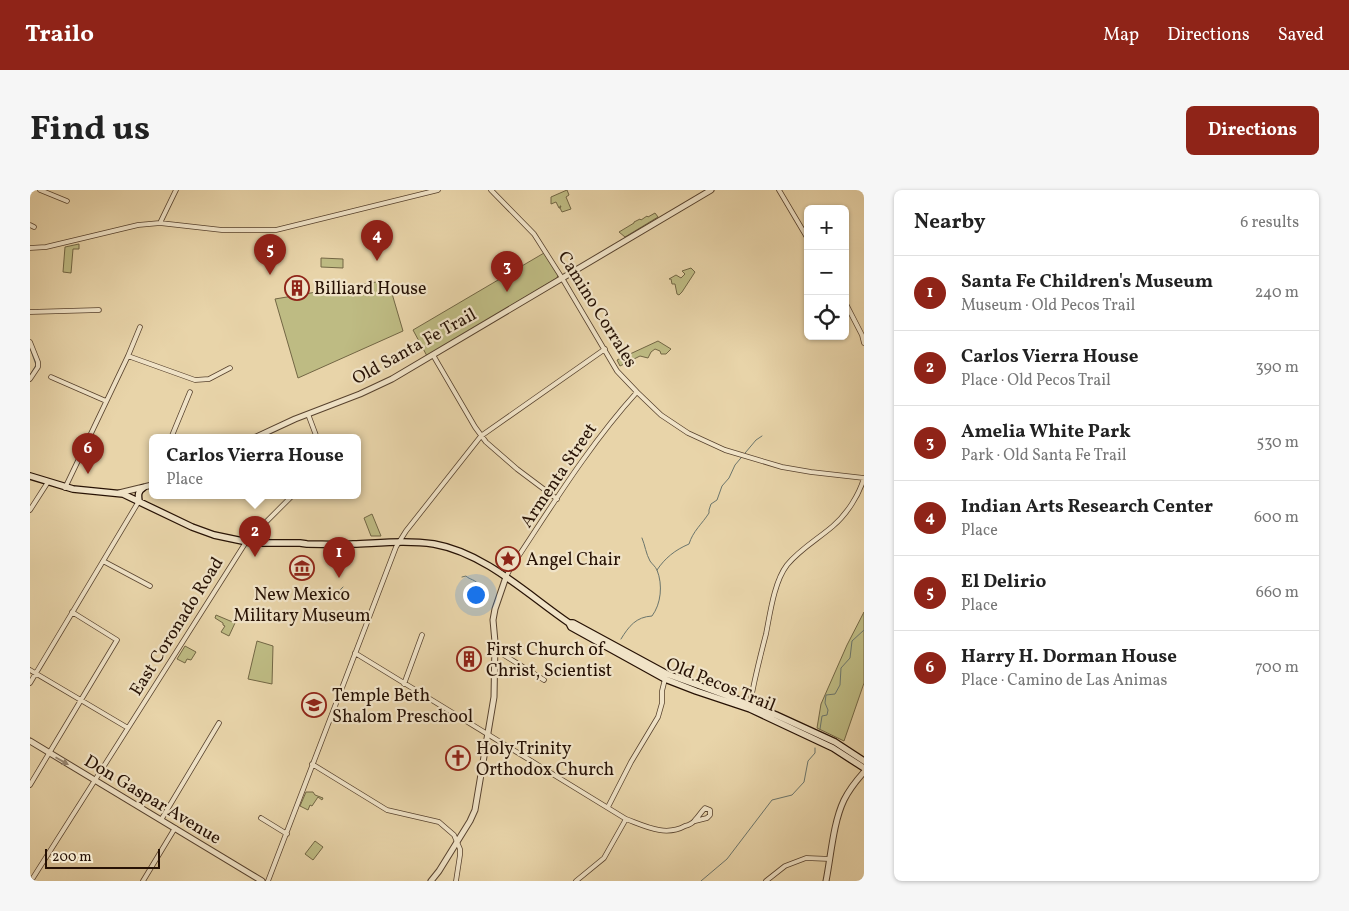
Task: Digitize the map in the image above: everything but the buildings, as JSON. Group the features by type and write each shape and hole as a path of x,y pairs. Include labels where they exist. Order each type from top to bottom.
{"main road":[{"path":"30,476 65,488 119,493"},
{"path":"139,501 138,495 143,488"},
{"name":"Old Pecos Trail","path":"119,493 202,531 246,542 433,544 455,551 474,558 502,574 569,623 577,631 666,677 696,691 750,707 835,742 864,761"},
{"name":"Old Pecos Trail","path":"750,707 833,748 864,768"}],"street":[{"path":"40,190 67,201"},
{"path":"160,223 176,190"},
{"path":"30,248 46,247 138,225 160,223 222,230 276,230 438,190"},
{"name":"Camino Corrales","path":"491,190 534,234 617,371 661,415 688,433 725,450 811,472 864,478"},
{"name":"Old Santa Fe Trail","path":"263,434 378,386 433,356 711,190"},
{"path":"778,190 804,232"},
{"path":"30,312 100,310"},
{"path":"849,310 864,343"},
{"path":"65,488 140,327"},
{"path":"30,342 38,366 30,379"},
{"path":"268,881 396,547 406,531 481,436 605,349"},
{"path":"128,356 195,380 209,379 230,368"},
{"path":"433,356 486,442 557,499"},
{"path":"51,377 106,401"},
{"path":"173,434 190,392"},
{"name":"Armenta Street","path":"506,577 606,428 636,392"},
{"path":"308,414 316,434"},
{"path":"750,707 773,601 783,572 800,551 838,521 854,500 864,478"},
{"path":"30,510 48,482"},
{"path":"119,493 149,486"},
{"name":"East Coronado Road","path":"31,881 246,542 289,499"},
{"path":"30,683 139,501"},
{"path":"103,560 150,586"},
{"path":"431,881 474,814 494,697 493,620 506,577"},
{"path":"30,784 117,640 72,612"},
{"path":"404,684 422,635"},
{"path":"494,651 499,652 544,680"},
{"path":"355,653 626,819 662,831 683,828 695,821"},
{"path":"30,670 128,728"},
{"path":"608,807 631,762 658,717 666,677"},
{"path":"161,820 219,723"},
{"name":"Don Gaspar Avenue","path":"30,741 262,881"},
{"path":"312,764 385,809 439,822 454,835 457,842 460,856 456,881"},
{"path":"826,881 836,826 842,805 852,787 864,772"},
{"path":"261,818 287,834"},
{"path":"576,881 604,858 626,819"},
{"path":"143,881 176,828"},
{"path":"766,881 785,866 806,858 830,859"}],"shaded area":[{"path":"567,190 569,195 566,197 571,209 562,212 556,202 551,204 551,197"},
{"path":"655,213 658,217 625,237 619,232 634,222"},
{"path":"79,244 79,249 73,249 71,273 63,272 65,247"},
{"path":"544,253 558,275 557,278 427,356 413,330"},
{"path":"321,258 343,259 343,268 321,267"},
{"path":"691,268 695,272 679,295 677,294 675,284 672,284 671,279 669,279 676,275 681,278 685,274 682,271"},
{"path":"388,280 403,331 298,378 275,299"},
{"path":"658,341 671,349 666,354 661,354 660,351 655,349 648,358 640,356 620,366 617,360"},
{"path":"372,514 381,536 371,536 364,518"},
{"path":"864,612 864,683 844,741 817,728 821,704"},
{"path":"216,615 235,623 229,636 221,632 225,626 215,618"},
{"path":"257,641 273,646 272,684 248,679"},
{"path":"185,646 196,652 191,660 187,659 185,663 177,659"},
{"path":"306,792 313,792 315,795 323,798 322,800 318,797 308,810 300,806"},
{"path":"315,841 323,847 313,860 305,854"}],"waterway":[{"path":"30,348 36,365 30,375"},
{"path":"657,570 671,555 689,544 695,531 709,513 711,504 717,500 722,486 729,478 735,465 756,440 762,436"},
{"path":"621,639 637,620 652,616 659,600 659,576 649,558 642,538"},
{"path":"462,577 466,576 479,585"},
{"path":"340,590 343,587"},
{"path":"820,729 822,716 827,715 828,710 825,703 826,695 835,694 840,685 841,668 850,658 852,641 864,630"},
{"path":"701,881 727,859 772,800 792,795 804,782 808,761 815,753 815,748"}],"place":[{"name":"Indian Arts Research Center","path":"377,261"},
{"name":"El Delirio","path":"270,275"},
{"name":"Billiard House","path":"297,288"},
{"name":"Amelia White Park","path":"507,292"},
{"name":"Harry H. Dorman House","path":"88,474"},
{"name":"Carlos Vierra House","path":"255,557"},
{"name":"Angel Chair","path":"508,559"},
{"name":"New Mexico Military Museum","path":"302,568"},
{"name":"Santa Fe Children's Museum","path":"339,578"},
{"name":"First Church of Christ, Scientist","path":"469,659"},
{"name":"Temple Beth Shalom Preschool","path":"314,705"},
{"name":"Holy Trinity Orthodox Church","path":"458,758"}]}
